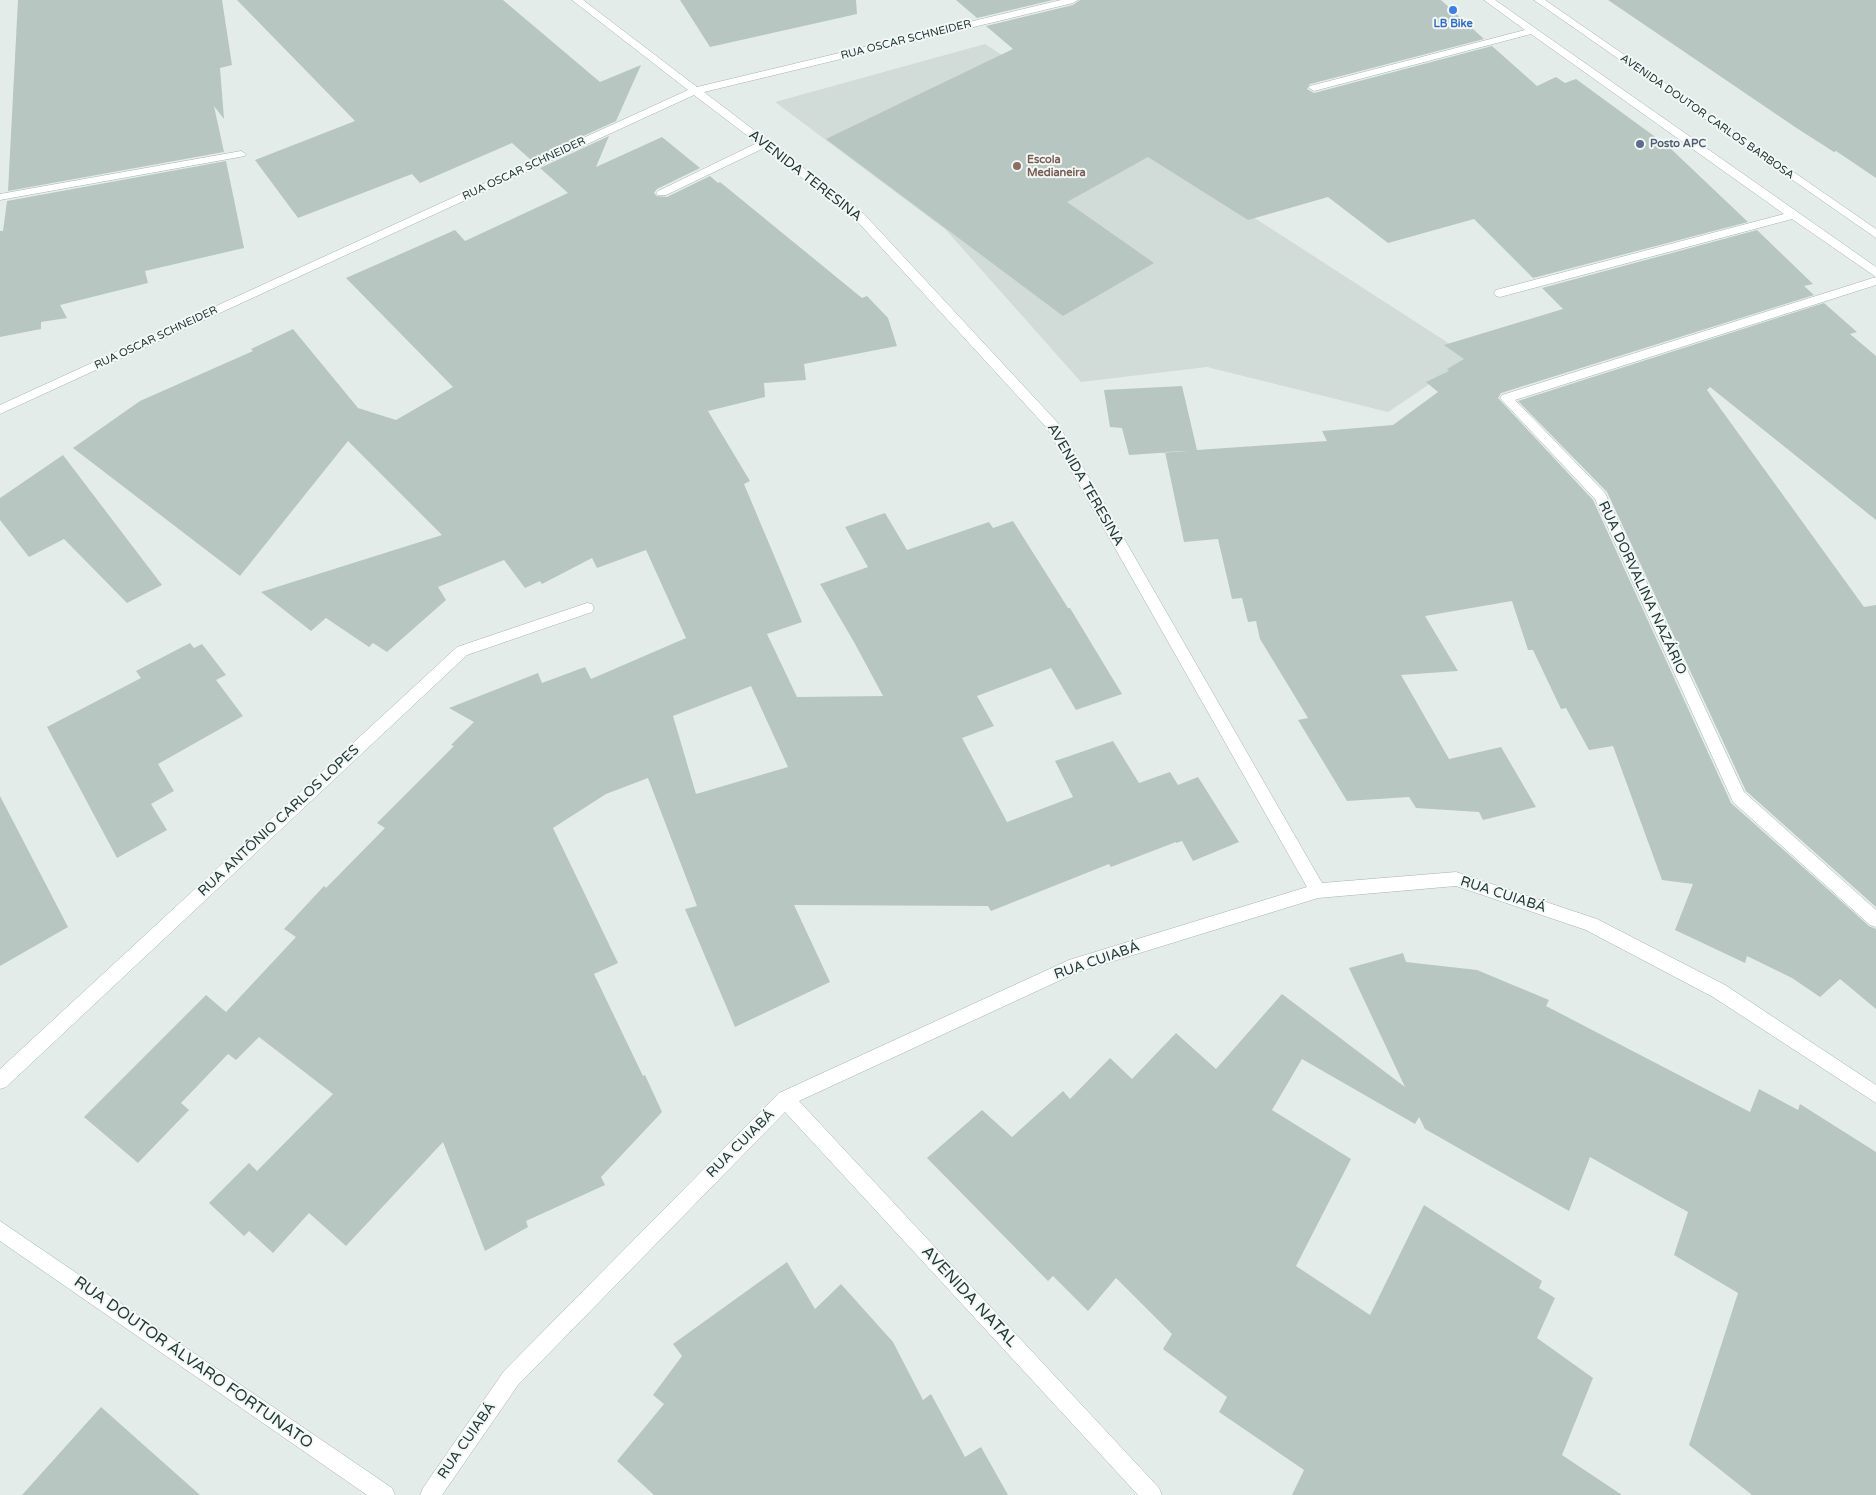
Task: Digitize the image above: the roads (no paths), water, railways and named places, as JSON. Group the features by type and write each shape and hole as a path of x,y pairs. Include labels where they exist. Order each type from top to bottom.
{"street":[{"name":"AVENIDA TERESINA","path":"577,0 860,217 1052,425 1318,891"},
{"name":"RUA OSCAR SCHNEIDER","path":"0,410 695,91 1073,0"},
{"path":"1489,0 1876,273"},
{"name":"AVENIDA DOUTOR CARLOS BARBOSA","path":"1539,0 1876,234"},
{"path":"1314,88 1532,31"},
{"path":"662,193 764,144"},
{"path":"0,197 241,154"},
{"path":"1500,293 1793,215"},
{"name":"RUA DORVALINA NAZÁRIO","path":"1876,281 1506,398 1600,496 1738,797 1876,920"},
{"name":"RUA ANTÔNIO CARLOS LOPES","path":"0,1081 462,651 587,608"},
{"name":"RUA CUIABÁ","path":"430,1495 511,1378 785,1099 1075,965 1318,891 1456,879 1591,924 1719,991 1876,1095"},
{"name":"AVENIDA NATAL","path":"785,1099 1152,1495"},
{"name":"RUA DOUTOR ÁLVARO FORTUNATO","path":"0,1230 385,1495"}],"place":[{"name":"LB Bike","path":"1453,10"},
{"name":"Posto APC","path":"1640,144"},
{"name":"Escola Medianeira","path":"1017,166"}]}
